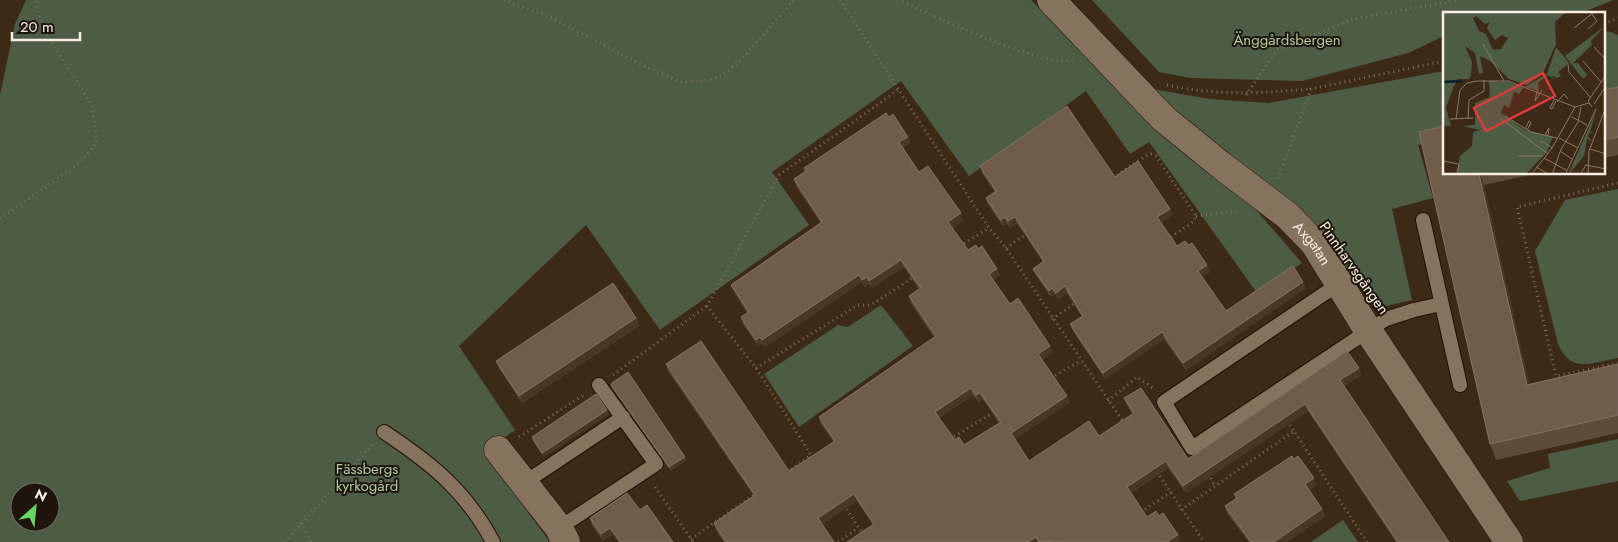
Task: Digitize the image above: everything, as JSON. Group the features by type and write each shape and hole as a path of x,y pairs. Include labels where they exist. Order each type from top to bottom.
{"street":[{"name":"Axgatan","path":"1051,0 1164,118 1216,161 1271,192 1314,243 1369,332 1509,542"},
{"path":"498,450 562,535"}],"lane":[{"path":"1422,220 1460,385"},
{"path":"1340,283 1164,402 1192,448 1386,319 1441,304"},
{"path":"562,535 656,464 599,385"},
{"path":"524,483 623,417"},
{"path":"384,432 447,478 476,513 494,542"}],"path":[{"path":"0,219 80,163 97,142 92,106 42,29 37,0"},
{"path":"504,0 549,17 648,68 681,82 705,80 721,76 740,60 794,0"},
{"path":"840,0 989,228 1006,248 1129,431"},
{"path":"898,0 1018,50 1062,62 1106,59"},
{"path":"1246,95 1277,50 1353,19 1460,0"},
{"path":"1159,83 1187,90 1246,95 1311,89 1443,61"},
{"path":"1196,216 1261,208 1271,192 1311,89"},
{"path":"816,463 756,368 707,306 778,174 898,90"},
{"path":"1105,182 1151,154 1156,156 1196,216"},
{"path":"1618,183 1517,207 1556,376 1618,363"},
{"path":"1162,243 1193,222 1196,216"},
{"path":"956,249 989,228"},
{"path":"1006,248 1030,232"},
{"path":"756,368 858,305 871,305 917,275"},
{"path":"1052,319 1084,298"},
{"path":"1047,381 1080,360"},
{"path":"1108,401 1137,377 1151,386 1164,402"},
{"path":"1272,396 1368,542"},
{"path":"945,442 1004,406"},
{"path":"285,542 384,432"},
{"path":"1181,510 1294,432"},
{"path":"1192,448 1214,486"},
{"path":"779,477 811,455"},
{"path":"1155,469 1204,542"},
{"path":"645,471 692,540 763,488"},
{"path":"1138,514 1171,492"},
{"path":"851,498 842,503 868,542"},
{"path":"301,524 311,542"},
{"path":"838,542 858,528"}],"green space":[{"name":"Fässbergs kyrkogård","path":"26,0 1031,0 1152,127 1250,203 1302,263 1257,293 1149,142 1130,154 1086,91 969,176 901,81 772,172 809,225 660,330 586,225 459,346 515,430 486,450 493,465 550,542 0,542 0,95 15,24"},
{"name":"Änggårdsbergen","path":"1092,0 1613,0 1584,12 1443,12 1443,36 1408,53 1302,81 1190,78 1159,72"},
{"path":"1606,32 1618,35 1618,101 1606,104"},
{"path":"1443,71 1443,139 1418,145 1433,198 1392,209 1412,300 1386,306 1373,305 1324,238 1230,165 1147,88 1210,99 1268,103"},
{"path":"1618,189 1618,358 1591,364 1576,363 1569,360 1558,344 1535,251 1565,200"},
{"path":"881,305 913,346 799,427 764,374 838,325 848,327"},
{"path":"1618,439 1618,481 1520,501 1507,481 1550,468 1548,454"},
{"path":"1343,520 1358,542 1311,542"}],"building":[{"path":"1618,87 1618,137 1606,140 1606,90"},
{"path":"1067,106 1115,177 1138,161 1170,209 1157,217 1177,246 1185,241 1188,245 1192,243 1207,265 1198,271 1226,311 1293,266 1303,282 1183,363 1162,332 1103,373 1070,324 1083,316 1065,286 1056,293 1052,288 1049,291 1033,269 1044,261 1015,217 1008,221 1005,217 1001,220 986,198 996,191 980,166"},
{"path":"886,113 889,117 893,114 908,137 899,142 919,172 928,166 961,213 948,222 968,250 976,245 978,249 982,246 997,269 989,274 1010,304 1018,298 1050,346 1038,354 1067,396 1011,433 1029,461 1089,421 1099,436 1134,413 1124,398 1141,388 1188,459 1347,351 1359,368 1340,380 1449,542 1398,542 1305,404 1183,486 1166,461 1127,487 1147,517 1156,511 1159,516 1163,513 1178,535 1168,542 1039,542 1036,537 1028,542 847,542 874,524 854,494 818,518 834,542 726,542 714,523 755,495 666,364 701,341 789,471 835,441 819,417 936,336 909,296 921,288 901,260 869,281 867,277 862,280 859,275 762,340 760,337 756,340 741,317 749,312 731,285 822,222 794,179 806,171 804,168","holes":["971,388 976,395 980,393 1001,422 964,445 959,437 955,440 935,412"]},
{"path":"1443,126 1443,175 1479,175 1527,385 1618,364 1618,415 1490,444 1419,132"},
{"path":"613,283 636,318 519,396 496,361"},
{"path":"628,372 685,457 669,467 611,385"},
{"path":"596,394 607,410 542,453 532,437"},
{"path":"1292,456 1294,459 1298,456 1314,478 1305,484 1322,509 1274,542 1251,542 1225,506 1237,498 1234,494"},
{"path":"627,493 640,510 647,505 673,542 621,542 610,528 601,534 590,518"}]}
